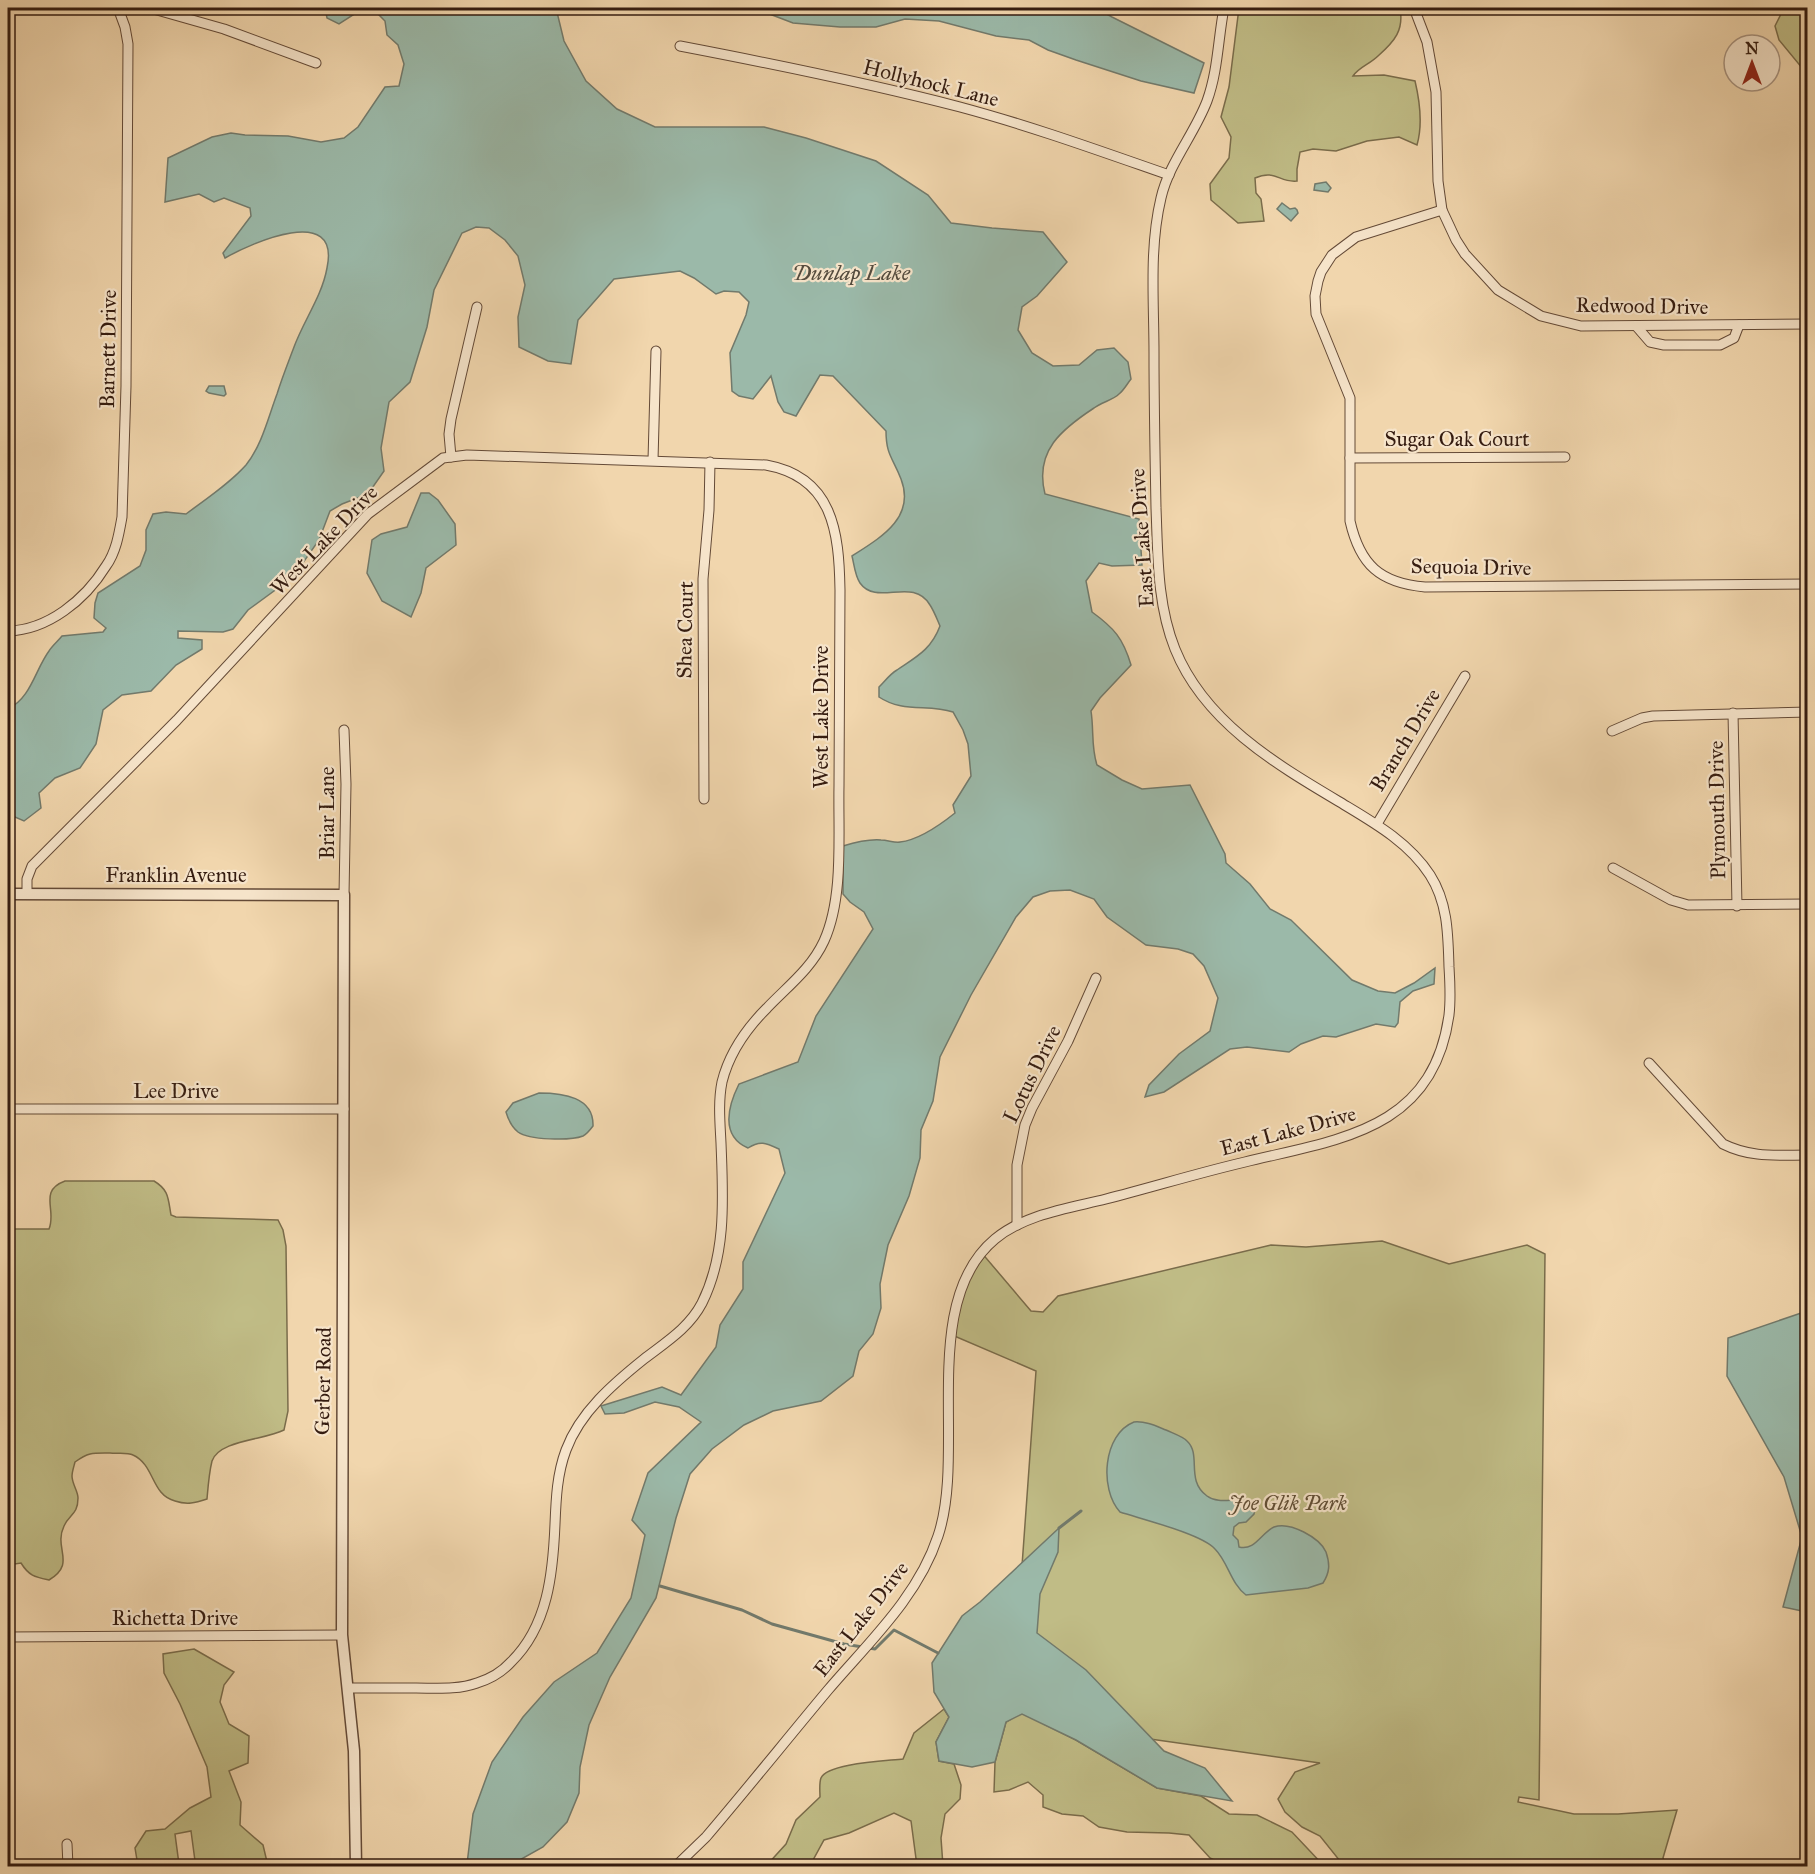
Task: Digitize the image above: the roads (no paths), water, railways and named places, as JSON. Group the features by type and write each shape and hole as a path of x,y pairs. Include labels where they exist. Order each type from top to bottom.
{"street":[{"name":"Barnett Drive","path":"8,631 31,628 46,622 77,600 107,565 122,517 126,376 128,44 118,8"},
{"path":"150,8 224,29 316,63"},
{"name":"East Lake Drive","path":"676,1866 705,1837 881,1629 921,1575 939,1535 945,1511 949,1368 956,1305 964,1281 981,1252 993,1240 1017,1225 1072,1207 1364,1130 1396,1113 1421,1088 1439,1056 1449,1020 1451,983 1448,927 1441,899 1429,873 1409,850 1377,824 1274,760 1221,718 1193,684 1175,648 1161,601 1158,565 1154,306 1156,233 1159,205 1169,175 1202,114 1209,95 1216,65 1224,8"},
{"name":"Redwood Drive","path":"1416,8 1427,42 1436,92 1438,181 1442,210 1456,240 1475,266 1498,290 1526,309 1572,325 1637,327 1808,324"},
{"name":"Hollyhock Lane","path":"680,46 815,73 961,107 1019,124 1169,175"},
{"name":"Sequoia Drive","path":"1442,210 1356,237 1332,255 1321,272 1316,290 1316,314 1350,398 1350,521 1354,540 1361,554 1375,571 1403,585 1425,587 1808,584"},
{"path":"451,457 449,434 451,419 477,307"},
{"path":"1637,327 1650,342 1664,345 1720,345 1734,338 1739,325"},
{"path":"653,460 656,351"},
{"name":"West Lake Drive","path":"27,894 27,879 32,866 177,720 368,514 443,458 467,455 766,465 788,470 812,485 821,496 833,525 840,590 838,852 831,922 814,959 792,986 753,1023 731,1057 725,1072 720,1104 723,1222 713,1272 704,1299 687,1325 598,1400 580,1424 567,1447 557,1486 555,1541 549,1589 544,1607 528,1641 505,1667 476,1684 444,1688 348,1688"},
{"name":"Sugar Oak Court","path":"1350,458 1565,457"},
{"name":"Shea Court","path":"704,800 703,579 709,510 710,462"},
{"name":"Branch Drive","path":"1377,824 1466,676"},
{"path":"1612,730 1653,716 1808,712"},
{"name":"Plymouth Drive","path":"1733,713 1737,906"},
{"name":"Briar Lane","path":"344,730 346,784 344,896"},
{"path":"1613,868 1671,900 1688,905 1808,904"},
{"name":"Franklin Avenue","path":"8,894 344,896"},
{"name":"Gerber Road","path":"344,896 342,1635 354,1750 356,1866"},
{"name":"Lotus Drive","path":"1017,1225 1017,1165 1025,1125 1068,1041 1095,978"},
{"path":"1649,1063 1723,1144 1751,1155 1808,1155"},
{"name":"Lee Drive","path":"8,1109 344,1109"},
{"name":"Richetta Drive","path":"8,1637 342,1635"},
{"path":"67,1845 68,1866"}],"water":[{"path":"325,8 364,8 339,24 327,18"},
{"name":"Dunlap Lake","path":"366,8 556,8 564,41 586,81 617,109 655,127 764,127 806,138 876,161 928,195 951,223 1043,232 1067,262 1037,296 1022,307 1018,330 1032,353 1053,366 1079,365 1097,350 1114,348 1128,362 1131,379 1117,396 1071,424 1053,443 1044,465 1045,494 1139,519 1142,565 1112,566 1099,563 1086,581 1092,612 1117,634 1131,665 1091,711 1097,765 1142,789 1190,785 1225,854 1226,863 1250,884 1270,909 1291,920 1352,980 1378,991 1395,993 1435,968 1434,984 1413,991 1400,1002 1398,1023 1395,1027 1376,1024 1336,1037 1323,1036 1301,1044 1289,1052 1247,1047 1230,1049 1164,1092 1145,1097 1149,1085 1179,1054 1210,1031 1218,998 1204,966 1193,954 1178,949 1146,945 1107,917 1094,899 1070,890 1050,891 1033,897 1016,917 971,995 940,1057 933,1101 921,1130 920,1158 909,1196 888,1245 880,1284 881,1308 873,1334 859,1351 853,1376 821,1401 773,1411 744,1425 712,1449 690,1474 676,1518 656,1598 610,1677 589,1725 580,1767 579,1793 567,1822 543,1847 509,1866 399,1866 402,1862 467,1864 473,1814 492,1762 523,1717 554,1682 597,1653 631,1598 645,1535 632,1520 648,1473 701,1422 679,1407 655,1402 624,1413 605,1414 601,1406 662,1387 681,1395 716,1347 720,1325 743,1289 743,1262 785,1173 779,1149 763,1143 748,1148 733,1136 729,1120 732,1102 739,1084 798,1062 816,1016 873,929 864,912 843,894 843,846 871,840 907,841 929,831 955,813 953,805 971,776 968,744 953,712 906,707 879,697 879,687 927,647 940,626 931,607 923,597 914,593 885,593 867,590 860,583 856,573 852,556 884,534 893,525 904,505 901,479 889,451 886,431 833,376 820,375 796,416 784,412 778,402 771,376 753,399 739,396 732,391 730,353 749,302 739,292 724,291 716,294 680,271 614,279 578,320 571,364 548,361 519,347 518,317 525,285 518,256 505,240 489,228 476,227 462,233 434,290 427,327 410,382 389,402 381,448 384,471 368,494 330,511 319,540 293,577 248,610 233,629 223,632 178,631 178,638 202,640 202,649 176,665 151,691 122,695 103,710 96,744 80,768 55,778 39,793 41,808 24,821 8,814 8,709 22,698 44,658 62,636 103,632 106,628 94,618 98,593 140,566 146,550 146,530 153,514 166,512 186,514 225,485 252,457 294,347 325,278 328,248 321,237 308,232 272,237 225,258 223,253 251,216 250,208 224,198 214,202 199,194 165,202 168,158 212,137 231,133 288,136 321,142 344,138 358,127 385,87 399,86 404,64 398,45 387,35 385,21 376,12"},
{"path":"754,8 1096,8 1204,63 1194,93 1141,81 1048,50 1029,40 996,36 939,21 905,19 876,27 840,27 793,23"},
{"path":"1326,182 1331,188 1328,192 1314,190 1315,184"},
{"path":"1282,203 1290,209 1297,210 1298,213 1291,221 1277,209"},
{"path":"209,386 224,386 226,394 224,396 209,393 206,391"},
{"path":"421,493 429,493 438,500 455,524 456,545 426,568 421,593 411,617 382,601 367,573 372,540 381,534 407,527"},
{"path":"539,1093 567,1096 583,1103 592,1116 593,1126 583,1136 569,1139 531,1137 518,1132 510,1123 506,1112 513,1103"},
{"path":"1808,1311 1807,1612 1783,1607 1802,1537 1784,1477 1727,1376 1728,1338"},
{"path":"1134,1422 1155,1425 1187,1441 1193,1453 1197,1483 1200,1490 1207,1496 1219,1500 1245,1500 1256,1505 1254,1514 1246,1522 1234,1527 1233,1535 1238,1540 1239,1547 1245,1548 1254,1544 1269,1530 1281,1526 1304,1532 1318,1541 1326,1552 1329,1568 1323,1583 1308,1588 1246,1595 1237,1585 1219,1554 1208,1543 1120,1512 1109,1490 1107,1477 1110,1450 1124,1428"},
{"path":"1059,1528 1058,1552 1040,1594 1037,1633 1086,1670 1164,1751 1205,1768 1232,1801 1157,1788 1076,1740 1022,1714 1006,1722 995,1762 972,1767 939,1761 936,1742 949,1717 934,1692 932,1663 962,1616"}],"waterway":[{"path":"1059,1528 1081,1511"},
{"path":"660,1586 742,1610 772,1624 844,1644 875,1649 894,1630 938,1653"}],"park label":[{"name":"Joe Glik Park","path":"1288,1503"}]}
